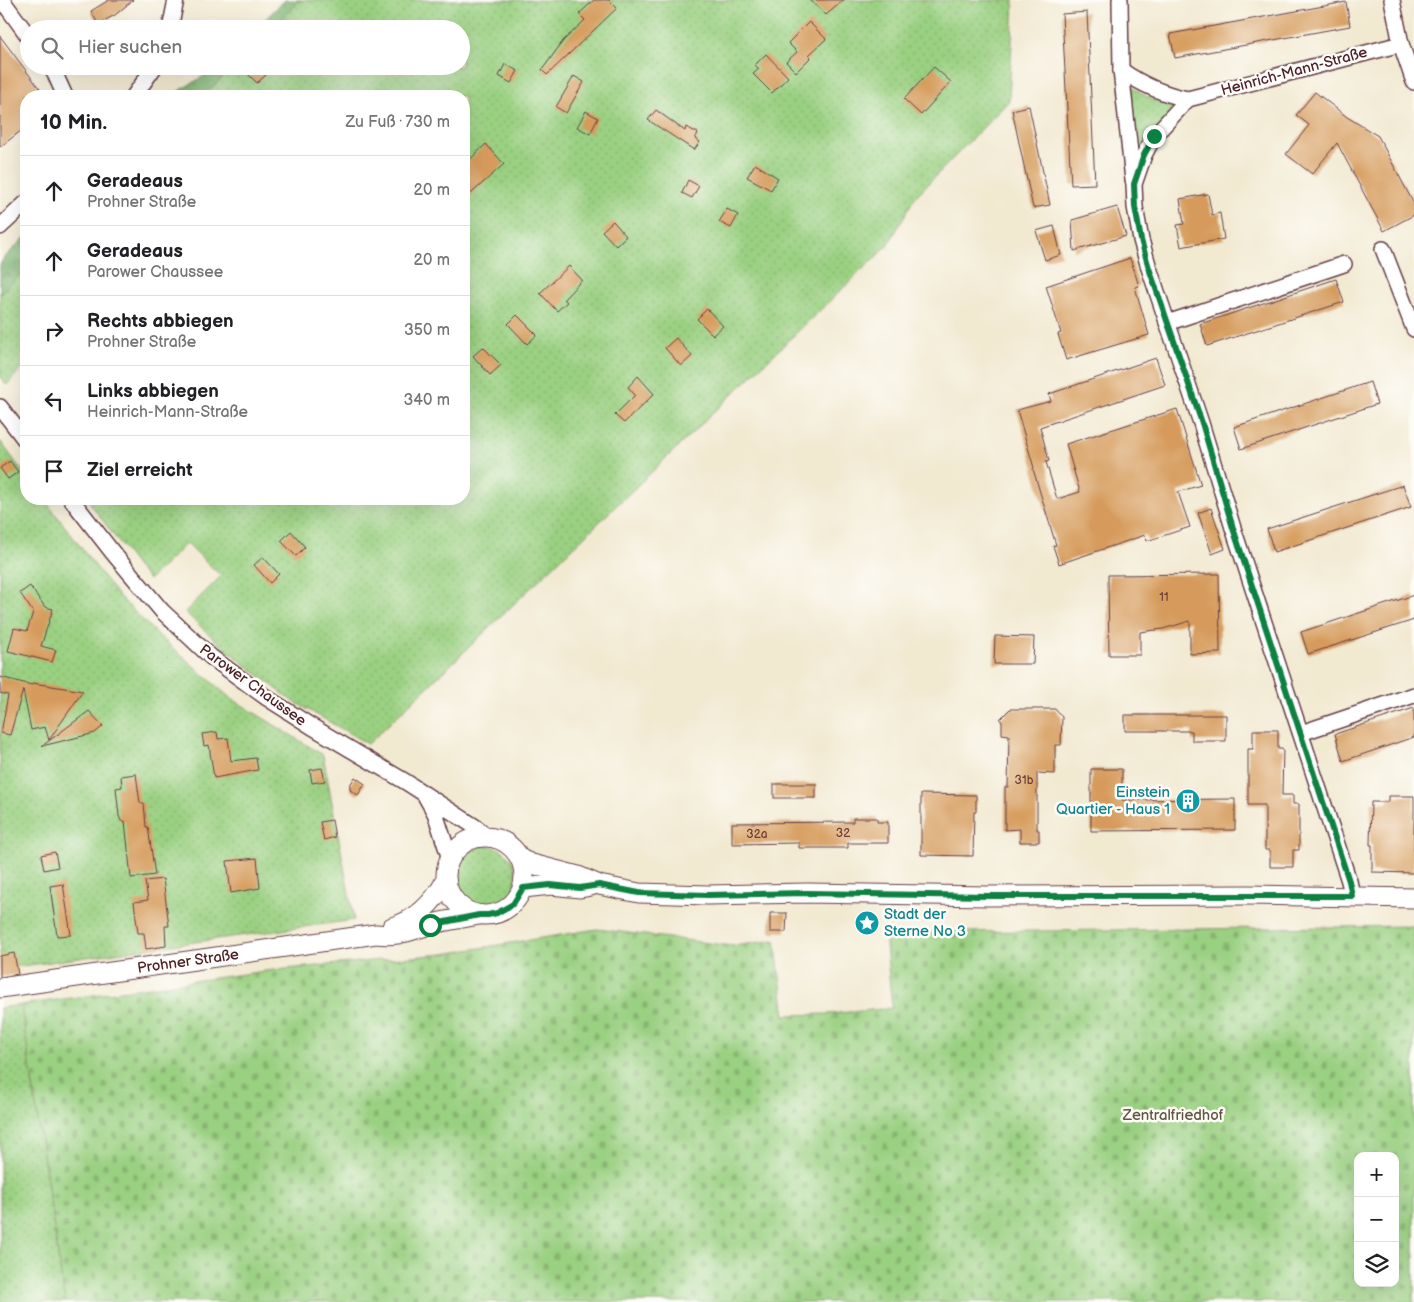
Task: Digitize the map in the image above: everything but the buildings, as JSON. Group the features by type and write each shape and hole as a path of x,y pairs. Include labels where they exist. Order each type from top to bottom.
{"main road":[{"path":"450,859 461,845 469,840 487,837"},
{"name":"Parower Chaussee","path":"487,837 506,843 520,859"},
{"name":"Parower Chaussee","path":"446,880 446,869 450,859"},
{"path":"520,859 578,876 599,885 639,893 708,895 807,893 988,896 1352,896 1414,898"},
{"path":"446,880 448,890 454,899 465,909 479,915 488,915 506,909 513,904 523,888 524,868 520,859"},
{"name":"Prohner Straße","path":"376,934 411,920 435,898 446,880"},
{"path":"523,888 550,885 580,888 599,885"},
{"name":"Prohner Straße","path":"0,988 376,934 404,934 430,925 479,915"}],"street":[{"path":"2,0 20,25"},
{"path":"172,20 176,0"},
{"path":"1120,0 1121,70 1135,207 1141,240 1167,323 1202,423 1233,528 1349,881 1352,896"},
{"path":"1392,0 1400,44 1414,82"},
{"name":"Heinrich-Mann-Straße","path":"1121,70 1142,84 1168,95 1188,99 1400,44"},
{"path":"55,75 62,90"},
{"path":"138,90 149,75"},
{"path":"1134,184 1144,155 1154,136 1188,99"},
{"path":"0,227 20,209"},
{"path":"1383,249 1414,329"},
{"path":"1167,323 1344,264"},
{"path":"0,406 20,433"},
{"name":"Parower Chaussee","path":"76,505 162,611 211,657 238,678 303,722 406,782 472,824 487,837"},
{"path":"1301,733 1414,695"},
{"name":"Parower Chaussee","path":"424,794 435,813 450,859"}],"green space":[{"path":"285,0 301,0 281,20 264,20"},
{"path":"301,0 1014,0 1009,101 915,197 888,245 368,744 291,700 224,648 185,612 221,576 187,543 149,580 137,567 91,505 470,505 470,90 209,90 225,75 470,75 470,20 281,20"},
{"path":"206,75 225,75 209,90 180,90"},
{"path":"1130,85 1140,93 1174,106 1136,162"},
{"path":"20,242 20,275 0,295 0,265 4,258"},
{"path":"20,275 20,370 7,385 0,376 0,295"},
{"path":"0,441 20,468 20,505 49,505 115,592 158,635 229,697 323,755 354,920 0,969"},
{"path":"480,846 492,846 508,854 514,864 516,876 514,888 508,898 492,906 480,906 464,898 456,882 456,870 464,854"},
{"name":"Zentralfriedhof","path":"1414,926 1414,1302 65,1302 21,1005 265,971 443,954 597,929 733,946 775,940 785,1015 828,1014 892,1008 885,933"},
{"path":"21,1005 65,1302 0,1302 0,1008"}],"place":[{"name":"Einstein Quartier - Haus 1","path":"1188,801"},
{"name":"Stadt der Sterne No 3","path":"867,923"}],"route":[{"path":"430,925 497,913 513,904 523,888 550,885 580,888 599,885 639,893 708,895 807,893 988,896 1352,896 1349,881 1233,528 1202,423 1171,336 1141,240 1135,207 1134,184 1144,155 1154,136"}]}
